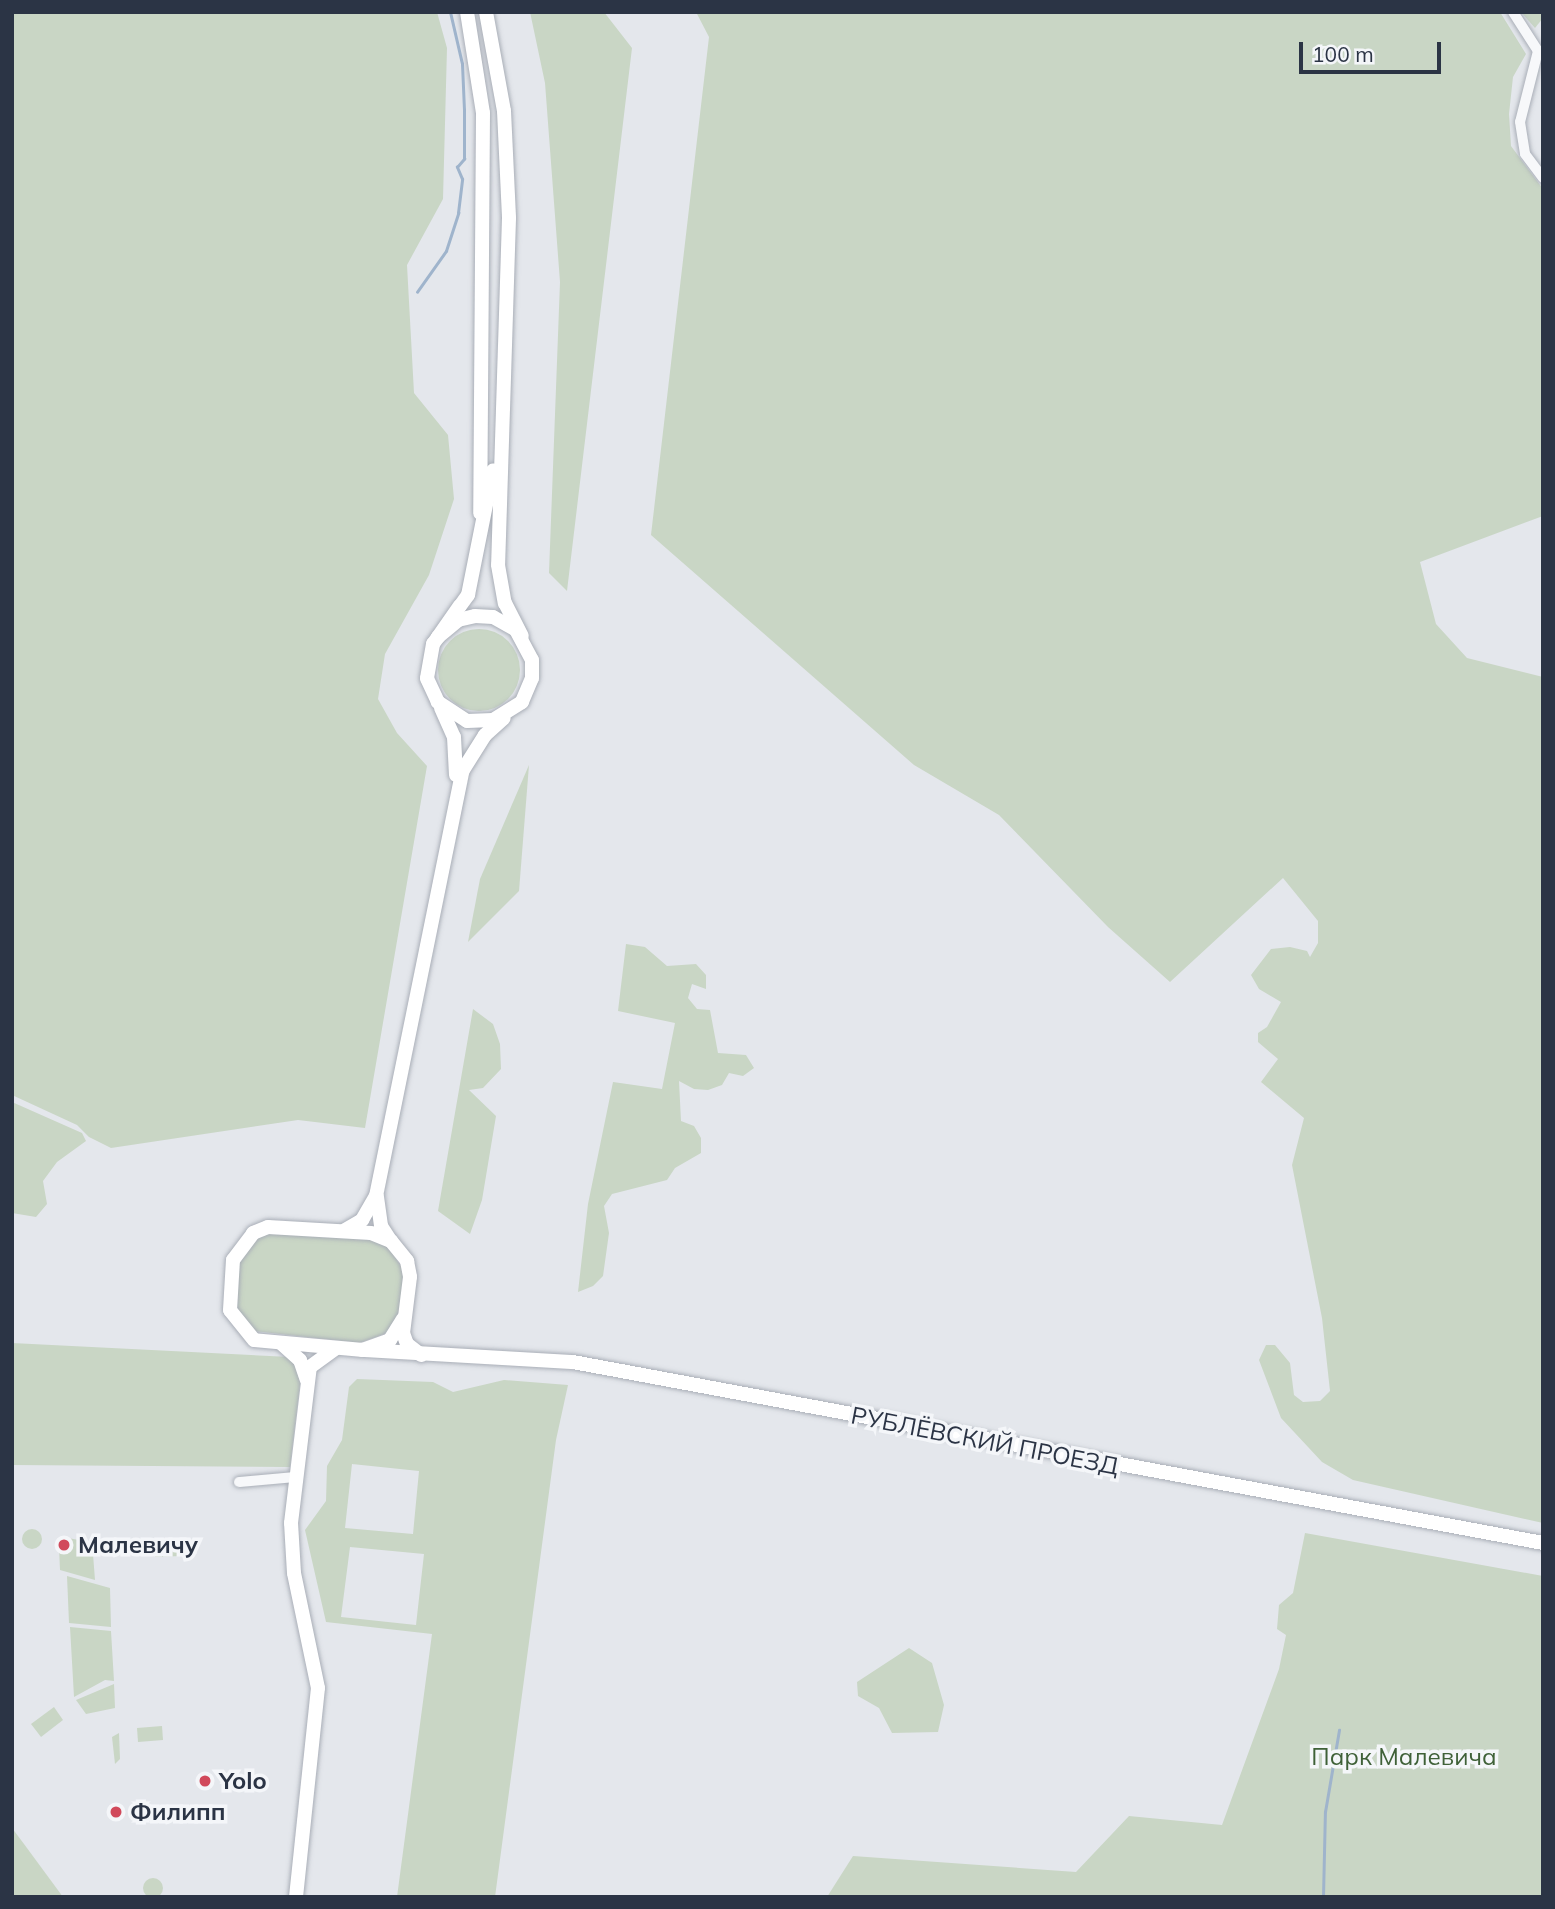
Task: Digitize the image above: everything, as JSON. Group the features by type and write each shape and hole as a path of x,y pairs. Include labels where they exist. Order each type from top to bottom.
{"street":[{"path":"467,12 483,113 481,544"},
{"path":"453,806 471,753 516,708 532,678 530,652 505,603 498,565 508,159 486,12"},
{"path":"1513,12 1540,53 1520,122 1525,154 1543,178"},
{"path":"345,1230 362,1220 376,1196 453,806 457,752 448,719 433,694 426,669 438,636 468,595 481,544 501,416"},
{"path":"438,636 450,625 475,616 501,620 522,636"},
{"path":"433,694 451,714 475,722 493,720 516,708"},
{"path":"376,1196 381,1226 407,1261 410,1277 403,1319 407,1344 425,1357"},
{"path":"391,1241 371,1233 345,1230 268,1227 241,1245 233,1260 230,1310 244,1334 254,1340 335,1349 363,1350 390,1340 403,1319"},
{"path":"282,1344 300,1360 307,1381"},
{"path":"296,1897 318,1688 293,1561 296,1478 307,1381 315,1361 335,1349"},
{"name":"РУБЛЁВСКИЙ ПРОЕЗД","path":"363,1350 425,1357 573,1362 1543,1543"},
{"path":"239,1482 296,1478"}],"green space":[{"path":"12,12 437,12 447,48 443,199 407,265 414,393 448,435 454,499 429,575 385,654 378,699 397,733 427,766 365,1128 298,1120 111,1148 89,1137 77,1125 12,1095"},
{"path":"530,12 604,12 632,48 567,591 549,573 560,282 545,83"},
{"path":"696,12 1500,12 1526,54 1513,77 1509,114 1511,146 1543,189 1543,516 1420,562 1436,624 1467,658 1543,677 1543,1523 1353,1480 1322,1462 1281,1418 1259,1360 1266,1345 1275,1345 1290,1363 1294,1395 1303,1402 1320,1401 1330,1391 1322,1318 1292,1165 1304,1118 1261,1082 1278,1059 1258,1042 1258,1033 1267,1027 1281,1002 1259,989 1251,975 1271,949 1290,947 1307,951 1310,957 1318,943 1318,921 1283,878 1170,982 1108,927 999,815 914,765 651,535 709,37"},
{"path":"1521,12 1543,12 1543,18 1535,28"},
{"path":"479,629 495,632 508,641 517,654 520,670 517,686 508,699 495,708 479,711 463,708 450,699 441,686 438,670 441,654 450,641 463,632"},
{"path":"529,765 519,891 468,942 480,879"},
{"path":"626,944 645,947 667,966 696,964 706,975 706,989 692,984 688,998 697,1009 710,1010 718,1053 746,1055 754,1068 743,1076 729,1073 722,1085 708,1090 694,1089 679,1081 681,1121 694,1126 701,1138 701,1153 675,1168 667,1180 612,1194 604,1206 609,1233 603,1276 593,1286 578,1292 588,1204 613,1082 662,1089 675,1023 618,1011"},
{"path":"473,1009 493,1024 500,1044 501,1069 483,1088 469,1090 496,1116 482,1200 470,1234 438,1211"},
{"path":"12,1102 82,1133 86,1141 57,1162 43,1181 47,1204 36,1217 12,1213"},
{"path":"271,1232 370,1237 389,1248 404,1271 401,1310 387,1333 359,1343 254,1331 237,1309 238,1265 255,1239"},
{"path":"12,1343 290,1357 301,1377 290,1467 12,1465"},
{"path":"357,1379 433,1382 453,1392 504,1380 568,1385 556,1440 495,1897 397,1897 432,1634 326,1622 305,1530 326,1501 327,1466 342,1440 349,1387","holes":["352,1464 419,1471 413,1534 345,1528","350,1547 424,1554 416,1625 341,1617"]},
{"path":"32,1529 39,1532 42,1539 39,1546 32,1549 25,1546 22,1539 25,1532"},
{"name":"Парк Малевича","path":"1305,1533 1543,1576 1543,1897 827,1897 853,1856 1076,1872 1129,1816 1222,1825 1279,1669 1286,1635 1277,1629 1279,1605 1293,1593"},
{"path":"68,1538 84,1541 84,1556 93,1554 95,1580 60,1570 59,1547 70,1550"},
{"path":"180,1539 181,1556 155,1557 154,1540"},
{"path":"67,1576 110,1588 111,1627 69,1623"},
{"path":"70,1627 111,1631 114,1681 105,1680 74,1697"},
{"path":"909,1648 932,1663 944,1705 938,1732 892,1733 879,1708 858,1696 857,1682"},
{"path":"114,1684 115,1708 86,1714 76,1700"},
{"path":"54,1707 63,1720 41,1737 31,1724"},
{"path":"162,1726 163,1740 138,1742 137,1728"},
{"path":"119,1733 120,1759 115,1764 112,1737"},
{"path":"12,1828 24,1844 63,1897 12,1897"},
{"path":"153,1878 160,1881 163,1888 160,1895 153,1898 146,1895 143,1888 146,1881"}],"waterway":[{"path":"417,292 446,251 458,213 462,179 457,167 464,159 464,110 462,64 450,12"},
{"path":"1323,1897 1325,1812 1339,1730"}],"place":[{"name":"Малевичу","path":"64,1545"},
{"name":"Yolo","path":"205,1781"},
{"name":"Филипп","path":"116,1812"}]}
